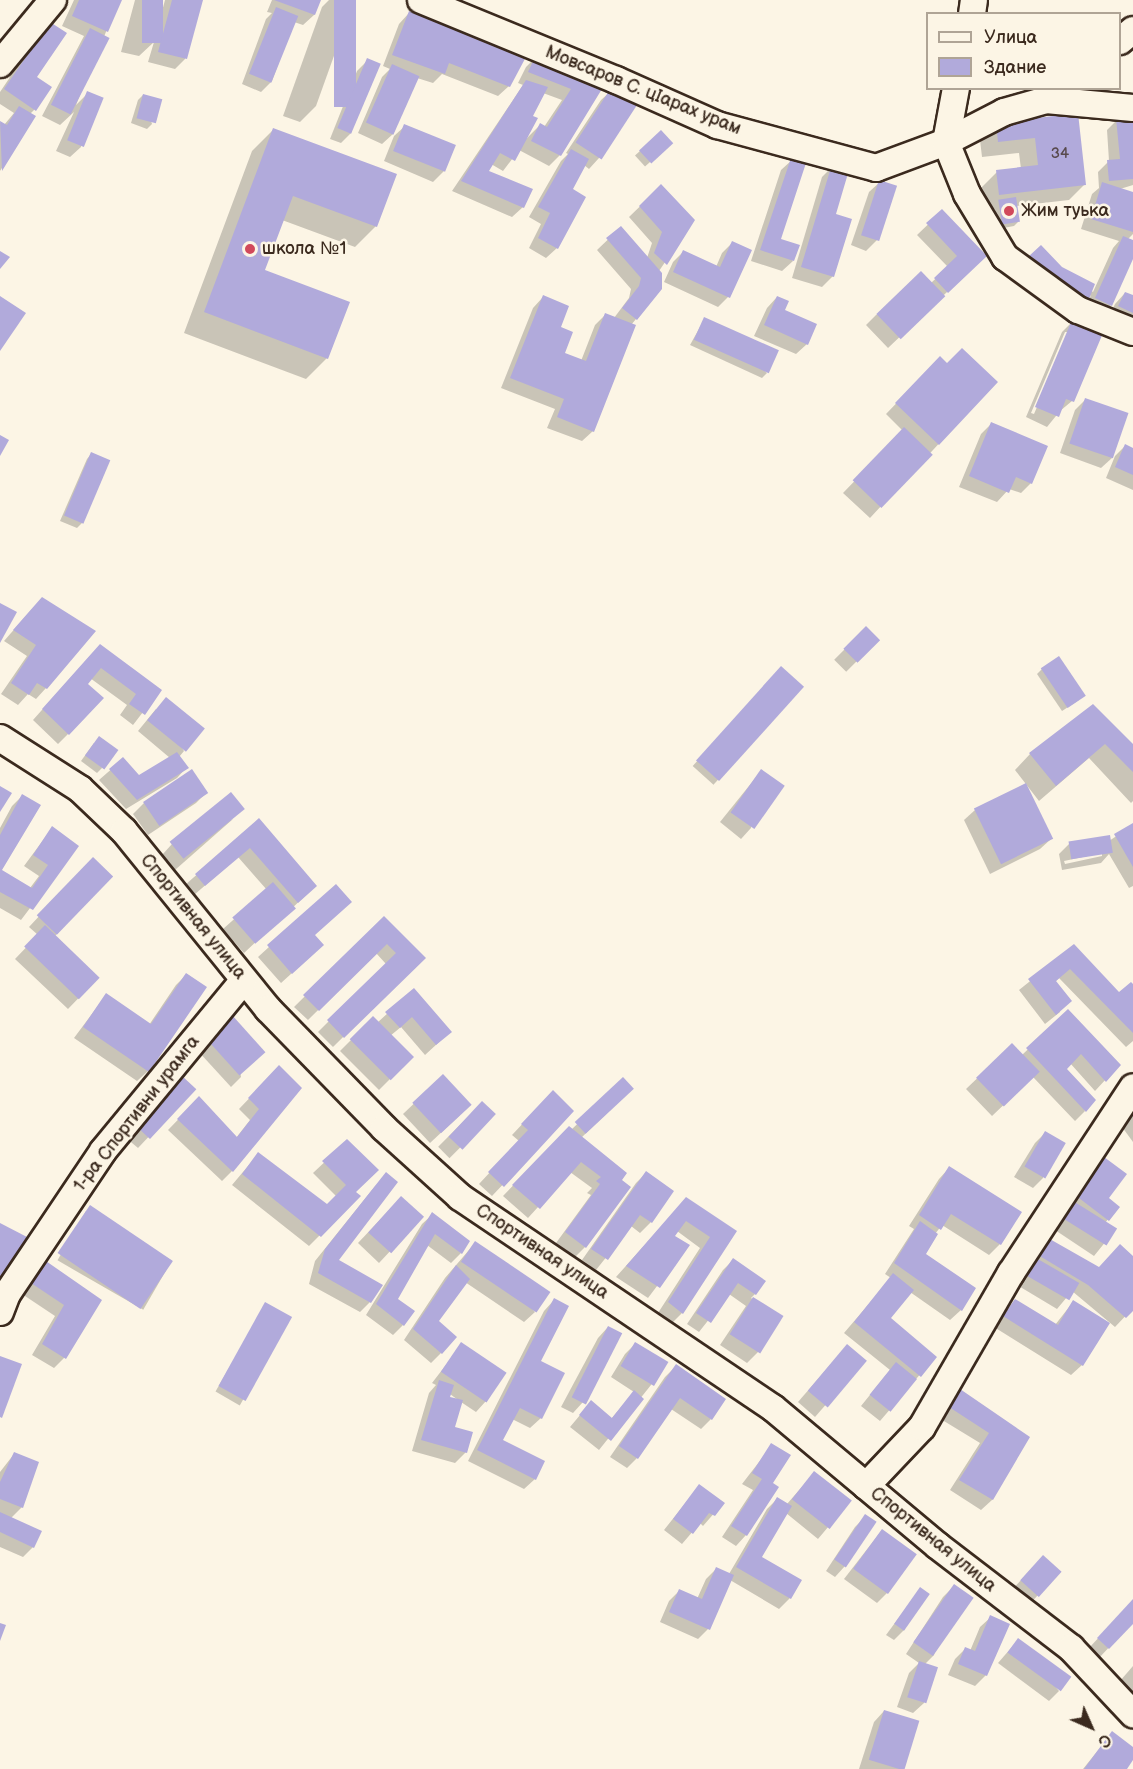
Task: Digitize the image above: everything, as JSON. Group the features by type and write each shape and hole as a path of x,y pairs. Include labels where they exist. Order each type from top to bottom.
{"street":[{"path":"0,64 53,0"},
{"name":"Мовсаров С. цIарах урам","path":"421,0 616,80 717,125 876,168 946,142 1004,112 1053,94"},
{"path":"1121,39 1133,30"},
{"path":"956,90 946,142 967,194 1005,256 1078,310 1133,332"},
{"path":"1053,94 1133,108"},
{"name":"Спортивная улица","path":"0,738 81,789 124,831 243,981 384,1128 460,1197 772,1408 938,1546 1071,1648 1133,1714"},
{"name":"1-ра Спортивни урамга","path":"0,1312 7,1294 103,1150 243,981"},
{"path":"866,1486 922,1427 1011,1273 1133,1088"}],"building":[{"path":"79,0 122,0 108,32 72,16"},
{"path":"142,0 163,0 163,43 142,43"},
{"path":"172,0 203,0 187,59 158,52"},
{"path":"274,0 321,0 315,15"},
{"path":"334,0 356,0 356,107 334,107"},
{"path":"276,7 298,16 271,83 249,74"},
{"path":"409,11 527,55 510,87 449,63 445,74 392,55"},
{"path":"50,22 67,33 37,77 52,87 36,111 4,89"},
{"path":"90,28 110,38 71,115 51,105"},
{"path":"536,55 605,84 561,156 531,141 540,123 547,127 571,89 528,72"},
{"path":"367,58 381,64 351,134 337,128"},
{"path":"392,64 419,76 393,135 366,122"},
{"path":"526,80 548,87 533,116 538,118 515,161 500,153 489,171 533,189 524,208 461,181"},
{"path":"611,88 637,105 602,159 576,143"},
{"path":"87,91 104,98 84,147 67,140"},
{"path":"143,94 162,99 156,123 137,118"},
{"path":"19,106 36,116 2,171 0,121 7,125"},
{"path":"1078,113 1086,185 999,195 996,170 1038,165 1035,138 998,142 996,123"},
{"path":"1133,117 1133,179 1109,181 1107,160 1120,159 1116,118"},
{"path":"404,124 456,145 445,172 393,151"},
{"name":"школа №1","path":"273,128 397,174 377,227 293,196 265,270 350,302 328,359 204,312"},
{"path":"661,130 673,143 651,164 639,150"},
{"path":"571,149 589,159 573,189 586,197 558,249 538,238 550,213 538,207"},
{"path":"791,158 806,163 781,239 800,245 794,261 760,250"},
{"path":"832,164 849,170 836,214 852,219 834,277 801,267"},
{"path":"879,180 897,186 879,241 861,235"},
{"path":"1102,182 1133,192 1133,232 1091,219"},
{"path":"661,184 695,220 667,265 654,253 662,232 639,206"},
{"name":"Жим туька","path":"1016,197 1020,222 1002,225 998,200"},
{"path":"942,209 987,256 948,293 934,278 957,256 926,223"},
{"path":"621,226 662,273 662,289 637,320 622,308 639,286 641,278 606,238"},
{"path":"1123,236 1133,240 1133,259 1112,306 1095,298"},
{"path":"732,241 752,250 730,298 673,272 683,250 720,267"},
{"path":"1041,245 1062,267 1095,284 1089,299 1052,280 1028,257"},
{"path":"0,251 10,257 0,269"},
{"path":"921,271 945,296 901,339 876,314"},
{"path":"1125,292 1133,295 1133,313 1118,306"},
{"path":"543,295 569,306 561,327 573,332 565,353 586,361 605,313 636,325 594,432 557,417 564,399 510,378"},
{"path":"0,296 26,313 0,351"},
{"path":"777,296 789,301 785,310 817,324 808,345 764,325"},
{"path":"704,317 779,350 769,373 694,340"},
{"path":"1072,320 1103,333 1074,402 1066,399 1059,417 1035,407"},
{"path":"962,348 998,382 939,445 895,403 940,356 947,363"},
{"path":"1085,398 1128,413 1113,458 1069,443"},
{"path":"991,422 1048,446 1032,484 1016,477 1009,493 969,476"},
{"path":"904,427 933,455 881,508 853,480"},
{"path":"0,435 9,440 0,456"},
{"path":"1125,444 1133,448 1133,475 1115,467"},
{"path":"91,452 110,460 83,524 64,516"},
{"path":"42,597 96,631 47,689 37,683 29,695 11,683 36,645 13,630"},
{"path":"0,603 17,612 0,643"},
{"path":"866,626 880,640 858,663 843,649"},
{"path":"100,644 162,690 145,715 129,704 136,694 101,668 88,684 104,698 69,735 42,709"},
{"path":"1059,656 1086,696 1068,708 1041,668"},
{"path":"781,666 804,687 719,781 696,760"},
{"path":"166,697 205,728 186,752 147,720"},
{"path":"1093,704 1133,744 1133,772 1105,744 1056,786 1029,753"},
{"path":"99,736 118,750 104,770 85,755"},
{"path":"177,752 189,768 137,800 109,769 123,757 139,775"},
{"path":"192,769 208,793 159,826 143,802"},
{"path":"761,769 785,786 754,829 731,812"},
{"path":"1026,783 1053,839 1001,864 974,808"},
{"path":"0,786 12,793 0,812"},
{"path":"231,792 245,809 183,859 170,842"},
{"path":"22,794 41,805 2,870 32,888 48,865 33,855 52,826 79,846 33,910 0,892 0,835"},
{"path":"259,818 317,886 298,903 250,848 205,886 195,874"},
{"path":"1133,823 1133,867 1114,834"},
{"path":"1110,835 1113,853 1071,859 1069,842"},
{"path":"93,857 113,876 57,935 37,915"},
{"path":"273,882 296,908 255,944 232,917"},
{"path":"336,884 352,902 315,935 324,945 292,974 267,945"},
{"path":"384,916 426,958 344,1038 327,1020 396,953 387,944 319,1011 303,995"},
{"path":"45,925 100,978 79,999 24,947"},
{"path":"1074,944 1119,992 1131,982 1133,984 1133,1033 1070,969 1056,981 1072,1001 1056,1015 1028,979"},
{"path":"186,973 207,987 149,1072 83,1027 106,993 151,1024"},
{"path":"414,988 452,1032 436,1045 412,1017 400,1028 385,1012"},
{"path":"1068,1009 1121,1065 1106,1082 1081,1054 1067,1069 1096,1100 1086,1112 1026,1048"},
{"path":"232,1015 265,1052 239,1076 206,1038"},
{"path":"373,1016 414,1057 391,1080 350,1039"},
{"path":"1012,1043 1040,1072 1004,1107 976,1078"},
{"path":"279,1065 302,1088 233,1172 177,1119 199,1096 237,1137 259,1109 248,1098"},
{"path":"443,1074 472,1105 441,1133 412,1103"},
{"path":"181,1075 196,1089 150,1139 135,1125"},
{"path":"623,1077 634,1089 586,1134 575,1122"},
{"path":"553,1090 574,1111 504,1187 488,1172 528,1130 521,1124"},
{"path":"482,1101 496,1114 462,1150 449,1137"},
{"path":"569,1126 627,1173 622,1180 631,1187 586,1248 565,1232 600,1184 596,1181 601,1177 581,1162 540,1209 512,1185"},
{"path":"1045,1131 1066,1143 1045,1179 1024,1167"},
{"path":"347,1139 379,1170 356,1192 361,1196 321,1237 242,1174 258,1152 327,1204 346,1185 322,1161"},
{"path":"1104,1157 1127,1174 1109,1198 1120,1207 1109,1221 1075,1195"},
{"path":"949,1166 1022,1212 1001,1245 951,1214 941,1230 919,1215"},
{"path":"646,1171 674,1191 652,1223 640,1215 608,1260 591,1249"},
{"path":"386,1172 398,1182 339,1260 383,1285 371,1303 318,1273 325,1249"},
{"path":"401,1196 424,1217 391,1253 368,1232"},
{"path":"686,1197 737,1231 683,1314 668,1302 710,1237 686,1221 675,1236 690,1245 660,1288 626,1266"},
{"path":"1073,1201 1117,1229 1107,1246 1062,1218"},
{"path":"90,1205 173,1261 140,1309 58,1253"},
{"path":"432,1212 470,1241 462,1254 435,1234 398,1299 415,1311 404,1326 376,1304"},
{"path":"920,1221 938,1234 926,1254 976,1288 962,1311 894,1263"},
{"path":"0,1223 27,1237 0,1288"},
{"path":"1048,1238 1099,1267 1120,1244 1133,1256 1133,1311 1126,1318 1088,1285 1038,1255"},
{"path":"475,1241 550,1292 536,1313 461,1262"},
{"path":"733,1258 766,1281 756,1295 738,1283 711,1323 696,1313"},
{"path":"1036,1258 1079,1283 1069,1300 1026,1275"},
{"path":"43,1259 102,1300 66,1359 42,1344 64,1305 28,1281"},
{"path":"456,1265 470,1279 439,1321 457,1337 442,1354 413,1329"},
{"path":"893,1273 914,1290 891,1318 937,1357 921,1377 854,1322"},
{"path":"753,1297 784,1316 760,1353 730,1334"},
{"path":"554,1298 569,1306 541,1361 565,1373 542,1419 520,1408 503,1440 545,1461 536,1480 477,1450"},
{"path":"1015,1299 1058,1325 1073,1300 1110,1323 1083,1366 1003,1316"},
{"path":"265,1302 292,1317 246,1401 218,1386"},
{"path":"608,1326 622,1333 586,1405 572,1397"},
{"path":"461,1342 507,1373 486,1403 441,1372"},
{"path":"635,1342 668,1362 654,1386 621,1366"},
{"path":"847,1344 867,1361 828,1407 808,1391"},
{"path":"0,1356 22,1364 2,1418 0,1417"},
{"path":"896,1362 917,1379 891,1412 870,1395"},
{"path":"676,1364 726,1399 712,1420 680,1398 638,1459 619,1446"},
{"path":"439,1380 454,1385 450,1397 463,1400 455,1427 473,1432 467,1453 421,1440"},
{"path":"960,1389 1030,1437 993,1500 959,1480 989,1433 949,1407"},
{"path":"634,1390 644,1399 611,1441 579,1415 591,1400 612,1418"},
{"path":"771,1443 791,1455 773,1483 779,1487 747,1536 731,1526 762,1479 752,1473"},
{"path":"14,1452 39,1462 23,1508 0,1499 0,1482"},
{"path":"814,1471 852,1501 830,1529 792,1499"},
{"path":"699,1484 725,1503 715,1516 709,1513 693,1534 673,1519"},
{"path":"777,1497 792,1506 762,1557 802,1580 791,1599 736,1567"},
{"path":"0,1512 42,1531 34,1548 0,1532"},
{"path":"865,1514 877,1522 846,1567 834,1560"},
{"path":"882,1529 917,1554 888,1594 853,1569"},
{"path":"1043,1555 1062,1572 1039,1597 1020,1580"},
{"path":"716,1567 734,1575 710,1630 669,1612 679,1589 702,1599"},
{"path":"954,1584 974,1598 933,1656 913,1642"},
{"path":"920,1587 930,1594 904,1631 894,1624"},
{"path":"1133,1599 1133,1624 1109,1649 1097,1638"},
{"path":"990,1615 1010,1624 987,1676 958,1664 965,1647 975,1651"},
{"path":"0,1623 6,1625 0,1641"},
{"path":"1018,1638 1071,1677 1061,1691 1007,1653"},
{"path":"919,1661 938,1667 926,1703 907,1697"},
{"path":"884,1710 919,1721 905,1769 869,1760"},
{"path":"1112,1731 1133,1747 1133,1760 1127,1769 1084,1769"}],"place":[{"name":"Жим туька","path":"1009,211"},
{"name":"школа №1","path":"250,249"}]}
